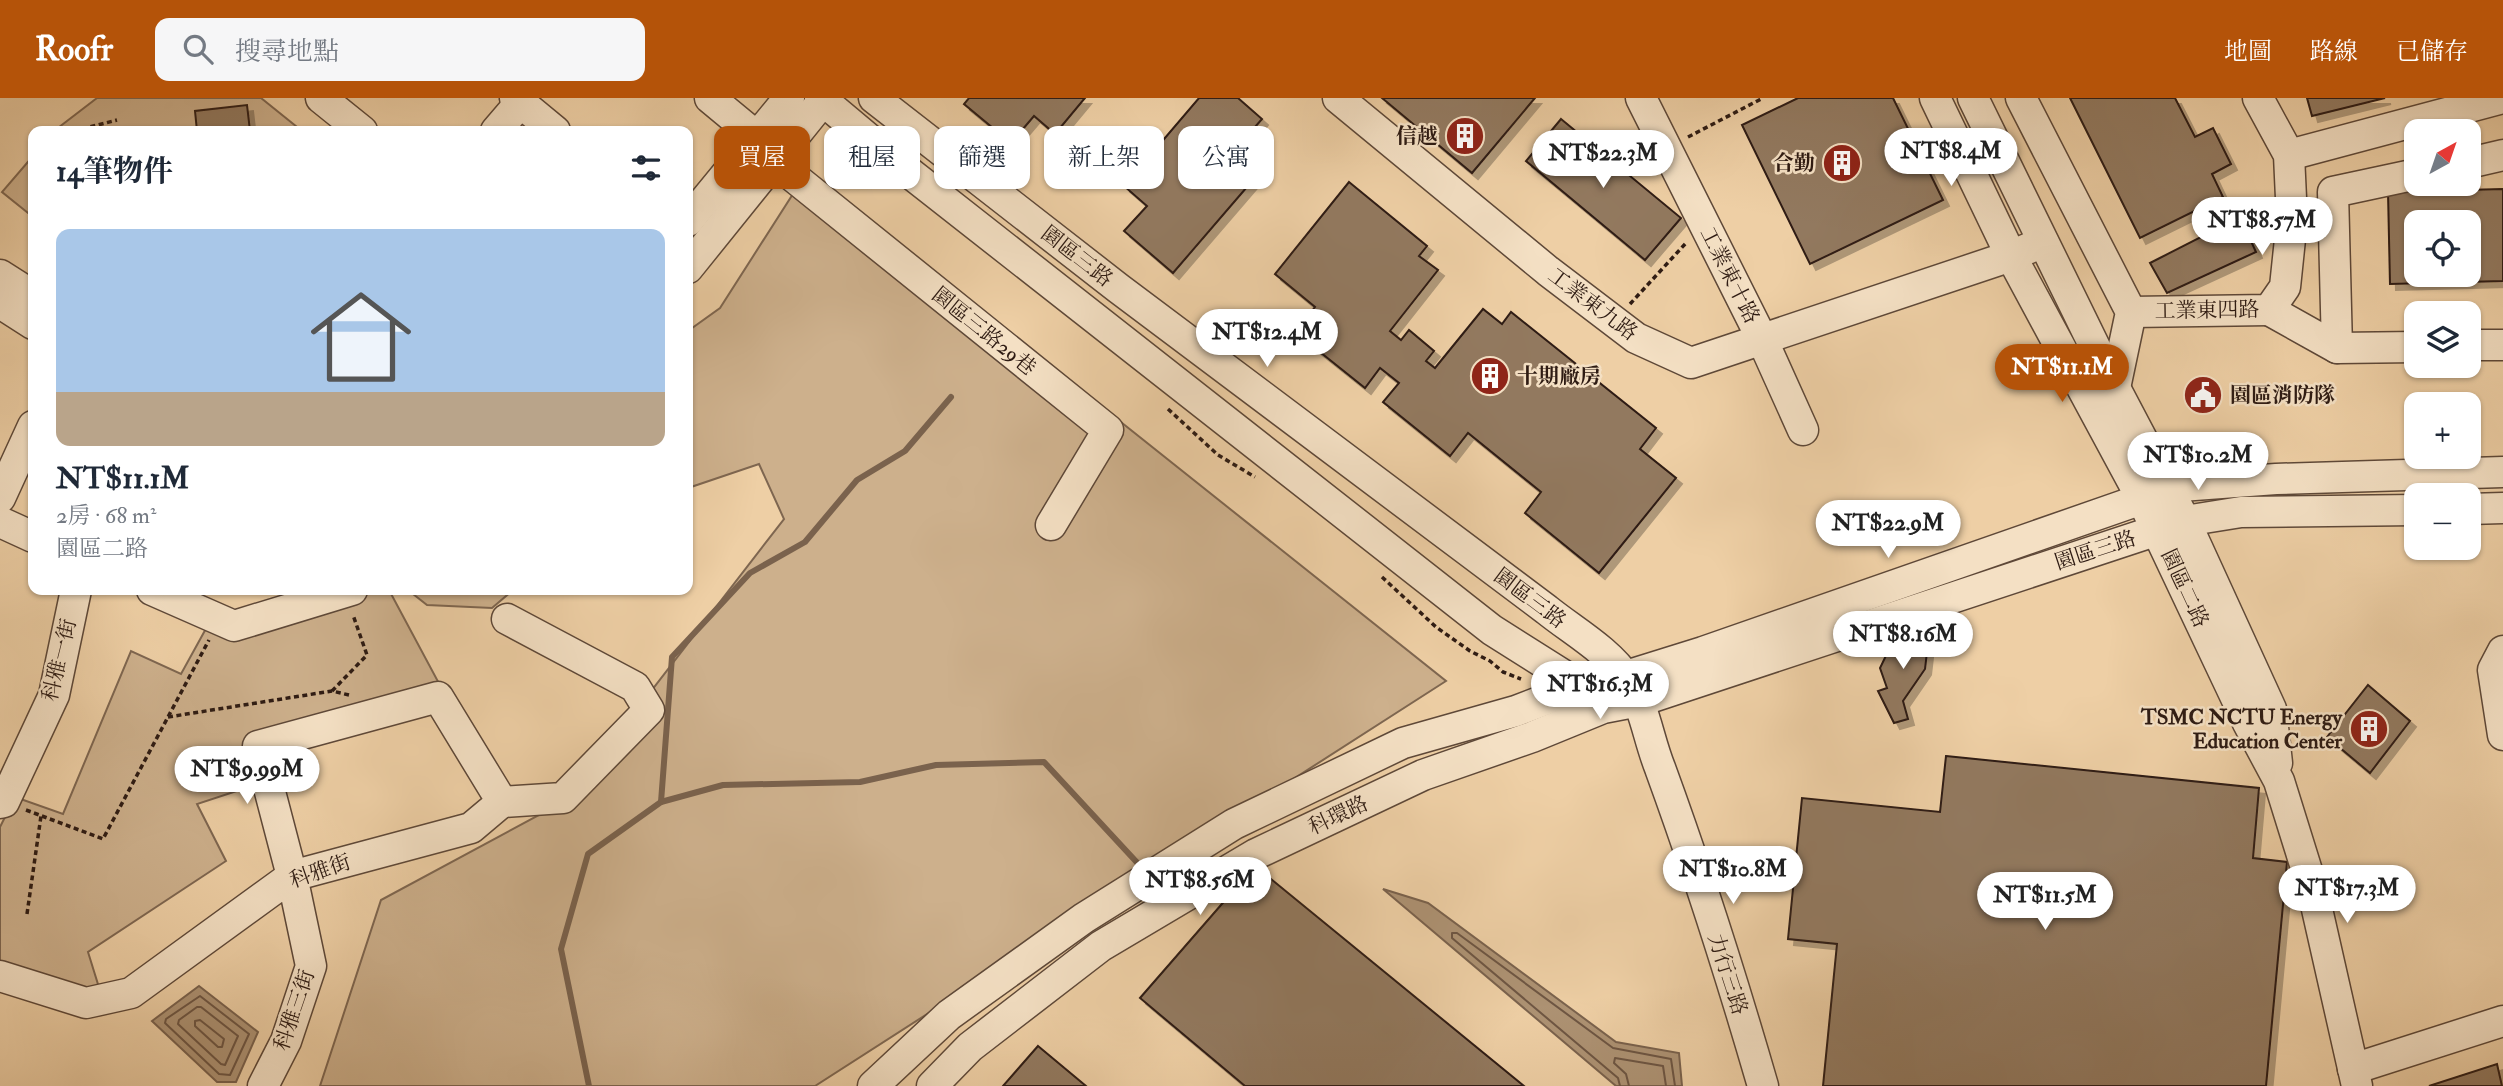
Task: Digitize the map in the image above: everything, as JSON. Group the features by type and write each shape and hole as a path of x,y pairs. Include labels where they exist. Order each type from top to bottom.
{"street":[{"path":"321,98 356,126"},
{"path":"710,98 745,126"},
{"path":"765,126 789,98"},
{"path":"846,122 873,98"},
{"name":"園區三路","path":"873,98 1107,279 1601,652 1633,688"},
{"name":"工業東九路","path":"1338,98 1548,271 1636,338 1691,363 2011,256 2043,242"},
{"name":"工業東十路","path":"1641,98 1762,339 1803,430"},
{"name":"園區二路","path":"1935,98 2011,256 2155,493 2185,521 2271,709 2279,781"},
{"name":"園區二路","path":"1973,98 2115,388 2155,493 2156,529 2242,710 2279,781 2312,887 2355,1078"},
{"path":"2021,98 2131,312 2115,388"},
{"name":"工業東四路","path":"2131,312 2269,310 2285,287 2292,220 2289,155 2258,98"},
{"path":"2289,155 2503,98"},
{"path":"802,126 823,99"},
{"name":"園區三路","path":"823,99 846,122 1481,622 1591,695"},
{"path":"500,126 518,100 549,126"},
{"path":"2482,160 2503,155"},
{"path":"2337,348 2333,192 2404,177"},
{"path":"693,215 714,189"},
{"path":"693,253 751,189"},
{"name":"園區三路29巷","path":"809,189 1108,430 1051,525"},
{"path":"0,275 28,293"},
{"path":"0,303 28,321"},
{"path":"2269,310 2337,348 2404,347"},
{"path":"2481,345 2503,345"},
{"path":"0,498 28,437"},
{"name":"園區三路","path":"1633,688 1703,652 2155,493 2276,479 2503,472"},
{"path":"2481,509 2503,508"},
{"name":"園區三路","path":"1633,688 2185,521 2241,512 2404,510"},
{"path":"0,522 28,535"},
{"name":"科雅一街","path":"2,802 54,695 75,595"},
{"path":"163,595 234,626 336,595"},
{"path":"502,802 563,798 649,710 635,687 507,619"},
{"path":"2503,651 2493,670 2503,735"},
{"path":"1525,708 1535,702 1547,681 1546,671 1537,661"},
{"name":"科環路","path":"873,1086 948,1015 1084,918 1234,824 1403,743 1525,708 1633,688"},
{"name":"力行三路","path":"1633,688 1684,832 1763,1086"},
{"path":"1591,695 1651,744"},
{"name":"科環路","path":"932,1086 970,1047 1113,939 1256,854 1423,775 1532,737 1591,695"},
{"name":"科雅三街","path":"263,1086 286,1041 311,966 292,876 258,746 438,697 502,802"},
{"name":"科雅街","path":"0,976 86,1003 131,993 292,876 471,828 502,802"},
{"path":"2355,1078 2503,1021"}],"path":[{"path":"1666,148 1763,98"},
{"path":"94,126 117,120"},
{"path":"1615,322 1703,222"},
{"path":"332,691 367,655 350,595"},
{"path":"2,802 103,839 219,620"},
{"path":"168,717 332,691 356,696"},
{"path":"27,914 41,816"}],"shaded area":[{"path":"97,98 261,98 296,126 61,126"},
{"path":"28,162 28,213 2,192"},
{"path":"810,174 824,186 824,189 828,189 1446,681 815,1086 320,1086 381,900 567,800 784,519 759,464 693,486 693,327 720,308 796,189 810,189"},
{"path":"358,595 392,595 442,689 248,742 261,783 197,804 226,861 88,952 101,994 0,971 0,827 15,797 63,814 131,651 181,674 208,625 341,601"},
{"path":"414,595 507,595 492,608 427,605"}],"water":[{"path":"1383,889 1428,903 1616,1042 1679,1053 1682,1086 1616,1086"},
{"path":"199,986 258,1032 236,1082 217,1082 152,1021"}],"building":[{"path":"969,98 1085,98 1062,126 1046,126 1034,116 1025,126 991,126 964,104"},
{"path":"1199,98 1238,98 1262,119 1256,126 1178,126 1178,189 1245,189 1173,273 1124,231 1147,206 1127,189 1164,189 1164,139"},
{"name":"信越","path":"1382,98 1535,98 1472,173"},
{"name":"合勤","path":"1798,98 1893,98 1943,200 1810,264 1742,125"},
{"path":"2070,98 2175,98 2195,137 2213,128 2231,164 2212,174 2223,197 2140,238"},
{"path":"2307,98 2385,98 2312,116"},
{"path":"247,105 249,126 196,126 195,111"},
{"path":"1561,119 1681,218 1645,260 1526,161"},
{"name":"十期廠房","path":"1349,182 1427,246 1419,256 1438,270 1390,331 1401,340 1409,330 1434,351 1426,361 1435,368 1483,309 1502,324 1511,312 1656,428 1640,449 1676,478 1599,573 1525,513 1541,492 1468,433 1450,456 1383,402 1399,383 1380,368 1365,388 1295,332 1315,307 1275,274"},
{"path":"2503,189 2503,281 2481,282 2481,210 2404,210 2404,284 2390,284 2388,192 2404,192 2404,196 2482,196 2482,190"},
{"path":"2240,217 2256,252 2167,293 2150,263"},
{"path":"1924,628 1928,643 1925,669 1903,701 1908,719 1894,723 1878,691 1887,688 1880,668 1894,639"},
{"name":"TSMC NCTU Energy Education Center","path":"2368,685 2410,721 2370,773 2327,737"},
{"path":"1946,756 2259,788 2253,858 2287,862 2266,1086 1823,1086 1837,944 1788,939 1802,798 1940,812"},
{"path":"1255,866 1524,1086 1245,1086 1140,998"},
{"path":"1038,1046 1086,1086 1003,1086"},
{"path":"2497,1064 2502,1086 2429,1086"}],"waterway":[{"path":"661,802 672,657 750,573 805,542 857,480 905,451 951,397"},
{"path":"589,1086 561,949 588,854 661,802 723,785 860,782 936,765 1044,762 1143,869"}],"place":[{"name":"信越","path":"1465,136"},
{"name":"合勤","path":"1842,163"},
{"name":"十期廠房","path":"1490,376"},
{"name":"園區消防隊","path":"2203,395"},
{"name":"TSMC NCTU Energy Education Center","path":"2369,729"}]}
